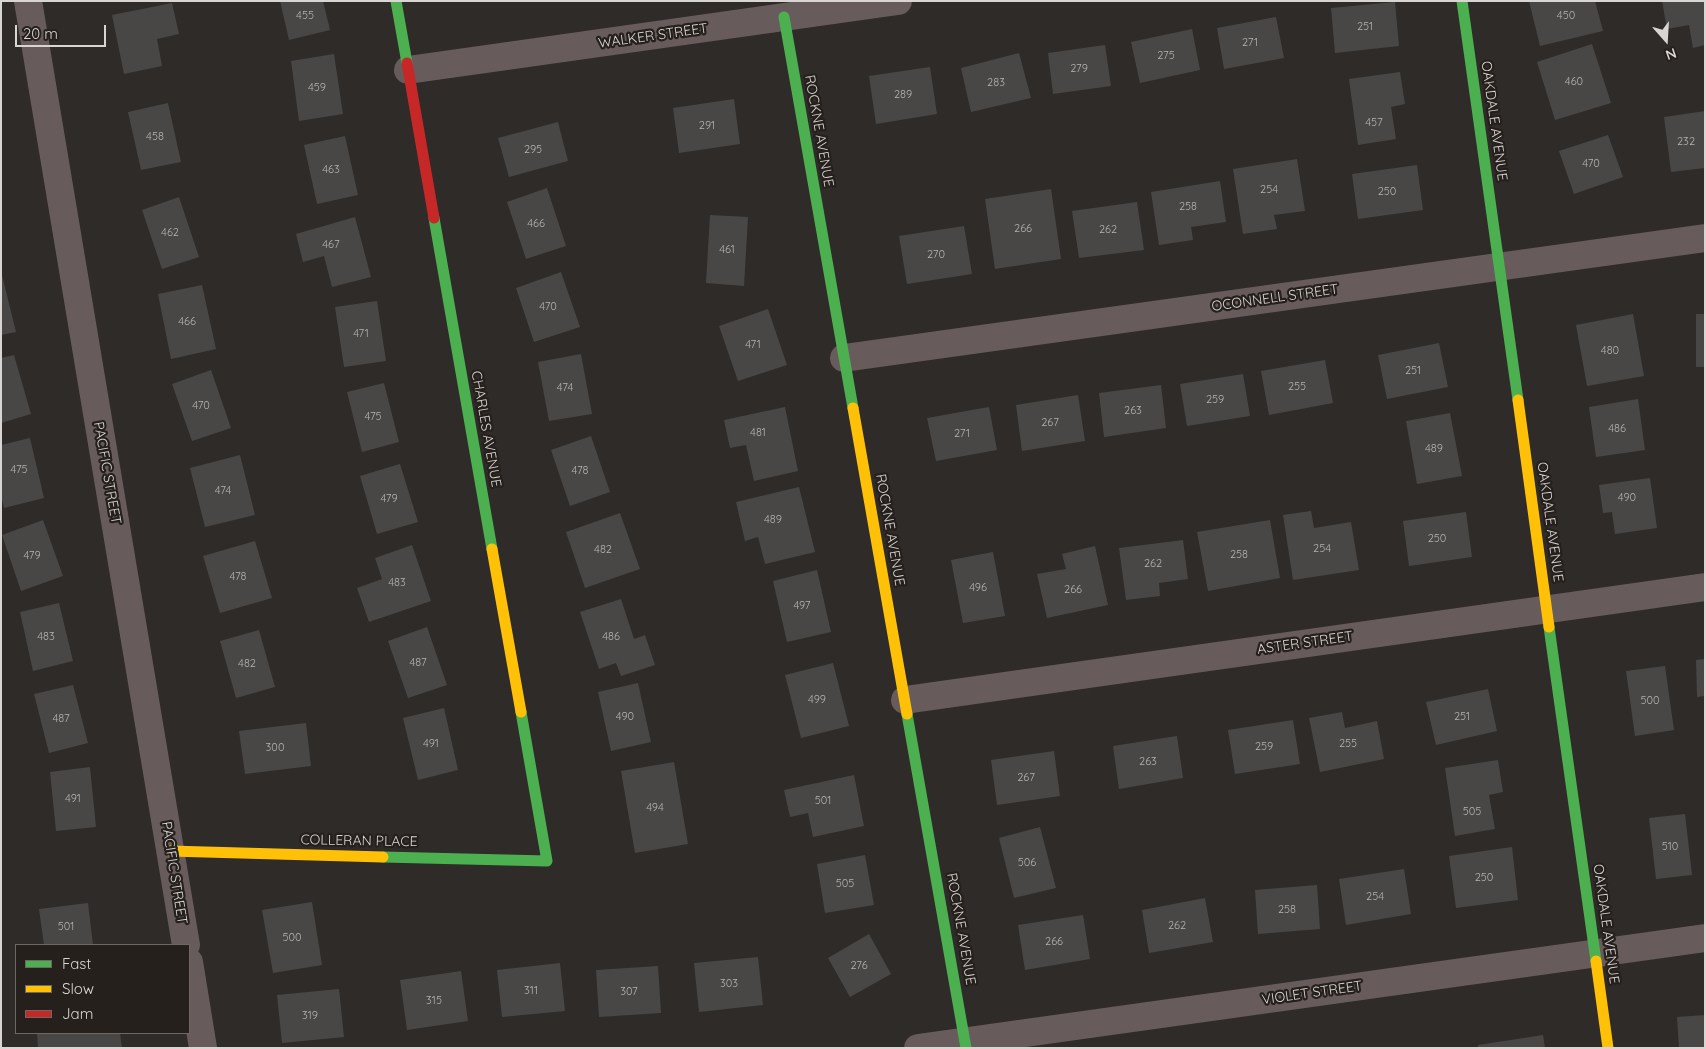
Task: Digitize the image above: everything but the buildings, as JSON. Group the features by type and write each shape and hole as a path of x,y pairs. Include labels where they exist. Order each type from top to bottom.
{"street":[{"name":"PACIFIC STREET","path":"28,1 186,944"},
{"name":"CHARLES AVENUE","path":"396,1 547,861"},
{"name":"WALKER STREET","path":"408,70 750,12 784,17 898,1"},
{"name":"OAKDALE AVENUE","path":"1462,1 1608,1048"},
{"name":"ROCKNE AVENUE","path":"784,17 966,1044"},
{"name":"OCONNELL STREET","path":"844,358 1705,238"},
{"name":"ASTER STREET","path":"905,700 1705,587"},
{"name":"COLLERAN PLACE","path":"170,851 547,861"},
{"name":"VIOLET STREET","path":"918,1048 966,1044 1705,938"},
{"path":"190,968 203,1048"}],"traffic: fast":[{"path":"396,1 407,63"},
{"path":"1462,1 1518,400"},
{"path":"784,17 853,408"},
{"path":"434,218 492,549"},
{"path":"1549,627 1596,961"},
{"path":"383,857 547,861 521,712"},
{"path":"907,714 966,1048"}],"traffic: slow":[{"path":"1518,400 1549,627"},
{"path":"853,408 907,714"},
{"path":"492,549 521,712"},
{"path":"170,851 383,857"},
{"path":"1596,961 1608,1048"}],"traffic: jam":[{"path":"407,63 434,218"}]}
